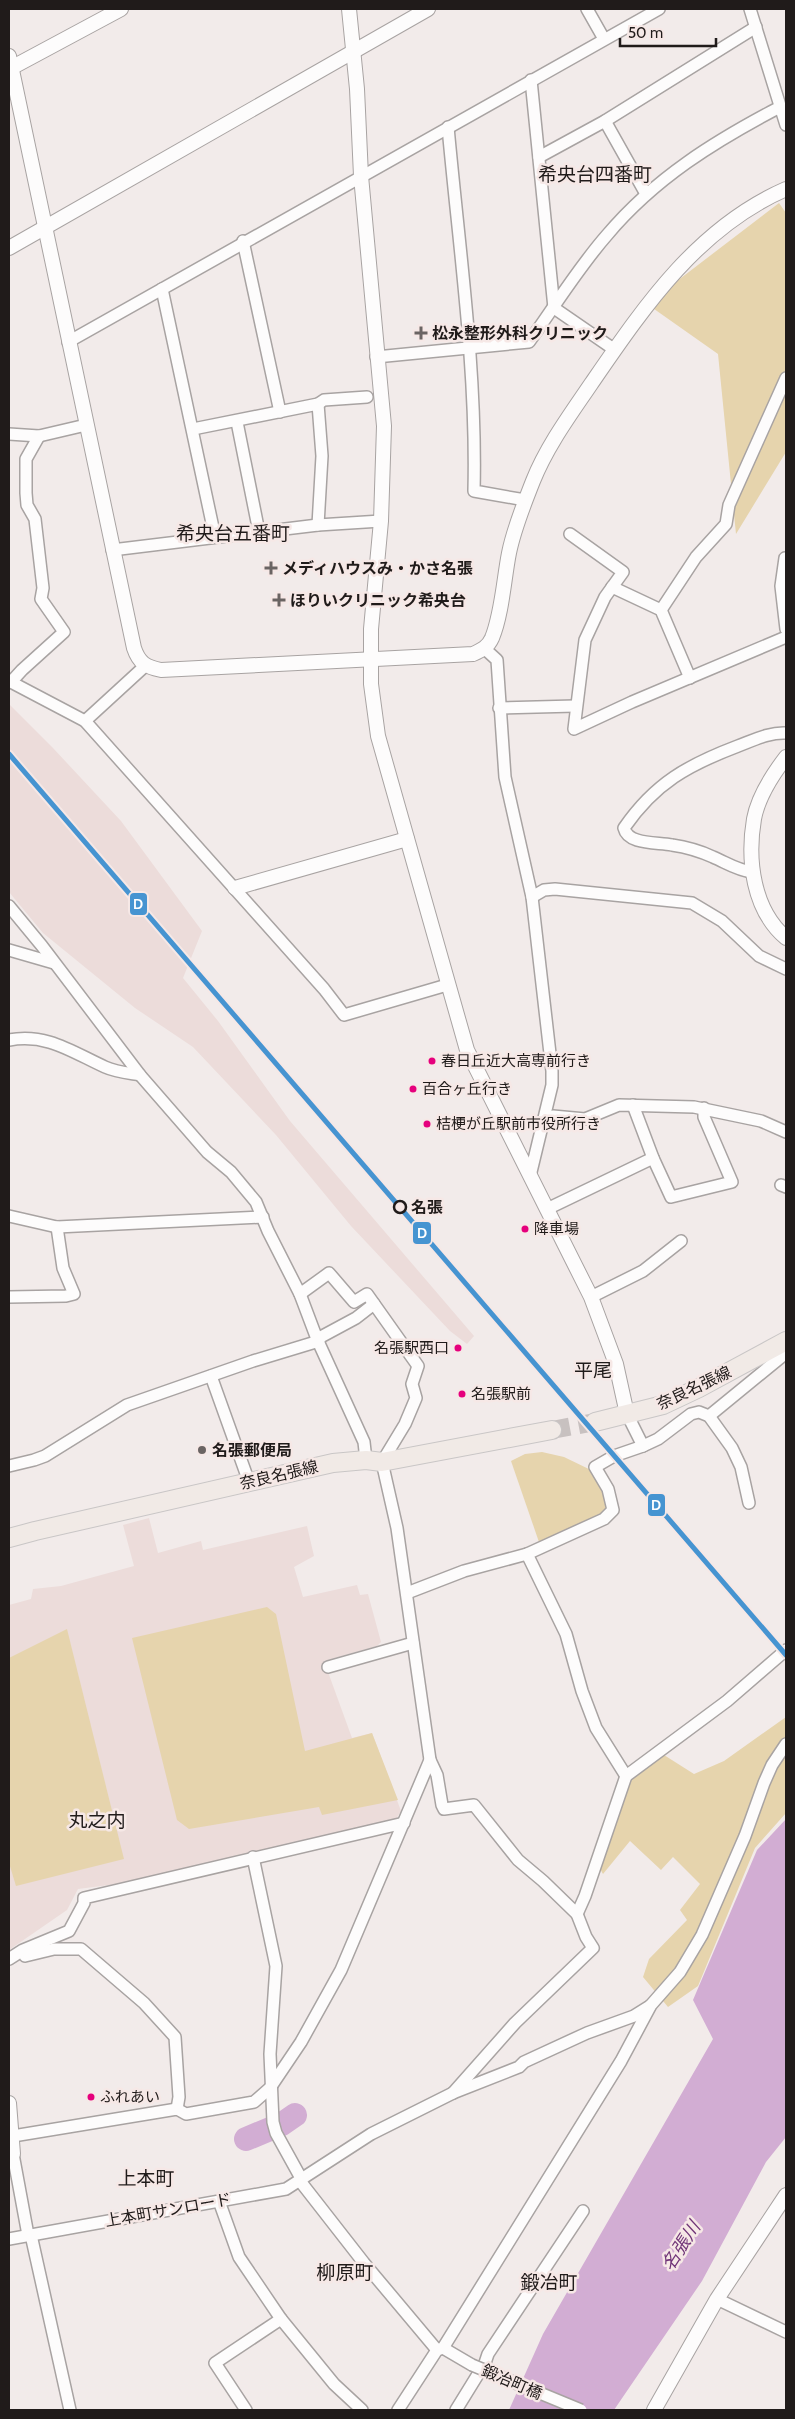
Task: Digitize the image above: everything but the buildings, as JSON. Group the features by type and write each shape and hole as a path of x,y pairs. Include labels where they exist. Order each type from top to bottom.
{"main road":[{"name":"奈良名張線","path":"595,1422 663,1405 699,1388 786,1341"},
{"name":"奈良名張線","path":"9,1538 35,1530 334,1463 374,1461 552,1430"}],"street":[{"path":"121,9 10,62 112,550 134,648 137,657 144,666 161,670 473,654 484,649 495,628 510,549 526,500 535,475 556,435 658,290 701,245 742,214 785,192"},
{"path":"349,9 376,357 384,426 381,521 370,658 370,684 378,736 447,985 467,1050 591,1297 616,1364 627,1414 643,1446"},
{"path":"9,248 353,50 428,9"},
{"path":"587,9 604,39"},
{"path":"68,342 658,9"},
{"path":"750,9 786,126"},
{"path":"540,157 605,120 756,27"},
{"path":"531,80 554,308"},
{"path":"376,357 529,342 583,264 607,234 646,194 696,155 780,107"},
{"path":"605,120 646,194"},
{"path":"448,127 468,348 475,448 474,492 526,500"},
{"path":"243,242 280,412"},
{"path":"162,288 215,537"},
{"path":"554,308 615,350"},
{"path":"661,610 696,557 726,524 729,505 786,378"},
{"path":"193,429 237,422 318,404 324,400 367,397"},
{"path":"318,404 322,456 318,525"},
{"path":"237,422 259,532"},
{"path":"9,434 38,436 86,425"},
{"path":"38,436 26,459 26,493 28,505 35,519 42,588 41,599 64,632 10,682 85,721 324,989 344,1015 447,985"},
{"path":"112,550 318,525 381,521"},
{"path":"570,534 623,572 605,597 585,640 575,706 574,729 786,637"},
{"path":"785,558 780,586 786,629"},
{"path":"612,587 661,610 690,678"},
{"path":"484,649 497,660 505,777 532,898 552,1070 552,1085 530,1176"},
{"path":"85,721 144,666"},
{"path":"499,708 575,706"},
{"path":"752,872 736,870 698,851 634,840 628,836 624,828 648,798 681,771 711,756 750,741 776,732 786,732"},
{"path":"786,757 764,792 754,818 752,872 764,909 774,926 786,938"},
{"path":"235,888 407,839"},
{"path":"532,898 544,890 556,889 692,903 722,921 759,956 786,969"},
{"path":"9,906 140,1075 208,1152 231,1172 256,1202 268,1232 300,1294 318,1340 374,1461 397,1528 430,1760 437,1775 444,1808 474,1805 518,1860 576,1914 593,1948 515,2023 453,2093"},
{"path":"9,950 54,963"},
{"path":"9,1040 27,1036 42,1039 76,1051 104,1067 140,1075"},
{"path":"545,1118 553,1116 585,1120 618,1105 704,1108 761,1121 786,1132"},
{"path":"633,1106 653,1158 671,1197 732,1182 704,1117 704,1108"},
{"path":"547,1209 653,1158"},
{"path":"9,1216 57,1227 263,1218"},
{"path":"9,1297 66,1296 74,1294 64,1268 57,1227"},
{"path":"591,1297 643,1270 681,1241"},
{"path":"300,1294 329,1273 354,1302 367,1294 418,1366 412,1384 416,1398 406,1424 374,1461"},
{"path":"9,1466 45,1456 127,1405 318,1340 356,1318 374,1304"},
{"path":"709,1416 786,1354"},
{"path":"212,1376 249,1482"},
{"path":"407,1593 464,1571 528,1554 604,1519 614,1510 608,1489 595,1467 614,1456 658,1439 691,1414 699,1412 709,1416 732,1448 741,1467 749,1503"},
{"path":"528,1554 566,1634 582,1691 596,1728 626,1776"},
{"path":"328,1667 413,1643"},
{"path":"576,1914 585,1896 626,1776 727,1701 786,1650"},
{"path":"398,2410 440,2349 621,2061 651,2006 680,1972 702,1935 745,1836 764,1783 772,1765 786,1744"},
{"path":"13,2136 177,2109 186,2114 254,2102 270,2088 301,2042 341,1970 430,1760"},
{"path":"10,1958 23,1950 69,1931 84,1903 84,1898 252,1857 404,1823"},
{"path":"252,1857 276,1966 270,2088"},
{"path":"10,1958 54,1949 82,1949 144,2003 175,2037 179,2097 177,2109"},
{"name":"上本町サンロード","path":"9,2238 286,2189 363,2139 453,2093 519,2067 524,2062 588,2033 634,2016 651,2006"},
{"name":"鍛冶町橋","path":"270,2088 275,2127 301,2180 364,2263 440,2349 472,2365 581,2410"},
{"path":"9,2103 13,2136 13,2159 70,2410"},
{"path":"654,2410 717,2300 786,2195"},
{"path":"219,2201 240,2257 281,2319 334,2384 362,2410"},
{"path":"456,2410 485,2363 488,2354 583,2211"},
{"path":"717,2300 786,2332"},
{"path":"246,2410 215,2363 281,2319"}],"shaded area":[{"path":"779,203 786,213 786,452 736,534 718,354 647,304"},
{"path":"9,704 121,821 202,931 183,978 218,1021 290,1121 474,1336 467,1344 450,1331 351,1226 276,1135 193,1047 135,1008 43,933 9,892"},
{"path":"542,1452 564,1457 593,1471 608,1506 604,1514 540,1545 511,1461 525,1454"},
{"path":"149,1518 158,1553 201,1541 203,1550 307,1526 314,1556 294,1567 303,1597 357,1585 360,1595 368,1594 381,1642 377,1646 324,1661 352,1738 372,1733 401,1811 396,1819 140,1881 78,1889 67,1910 9,1950 9,1605 31,1599 33,1589 61,1586 134,1566 123,1525"},
{"path":"267,1607 276,1614 305,1751 372,1733 398,1800 322,1815 319,1807 189,1829 177,1820 132,1638"},
{"path":"67,1629 124,1859 16,1886 9,1863 9,1658"},
{"path":"786,1717 786,1813 755,1848 698,1986 668,2007 643,1977 649,1959 687,1920 680,1910 700,1884 673,1857 661,1870 630,1841 603,1874 599,1867 629,1782 664,1755 694,1774 724,1761"}],"water":[{"name":"名張川","path":"786,1819 786,2137 766,2162 702,2281 614,2410 509,2410 543,2334 713,2039 693,2000 757,1850"}],"waterway":[{"path":"246,2139 282,2124 295,2115"}],"tunnel":[{"path":"552,1430 595,1422"}],"transit line":[{"name":"D","path":"9,754 786,1655"}],"place":[{"name":"松永整形外科クリニック","path":"421,333"},
{"name":"メディハウスみ・かさ名張","path":"271,568"},
{"name":"ほりいクリニック希央台","path":"279,600"},
{"name":"春日丘近大高専前行き","path":"432,1061"},
{"name":"百合ヶ丘行き","path":"413,1089"},
{"name":"桔梗が丘駅前市役所行き","path":"427,1124"},
{"name":"名張","path":"400,1207"},
{"name":"降車場","path":"525,1229"},
{"name":"名張駅西口","path":"458,1348"},
{"name":"名張駅前","path":"462,1394"},
{"name":"名張郵便局","path":"202,1450"},
{"name":"ふれあい","path":"91,2097"}],"district":[{"name":"希央台四番町","path":"595,174"},
{"name":"希央台五番町","path":"233,533"},
{"name":"平尾","path":"593,1370"},
{"name":"丸之内","path":"97,1820"},
{"name":"上本町","path":"146,2178"},
{"name":"柳原町","path":"345,2272"},
{"name":"鍛冶町","path":"549,2282"}]}
